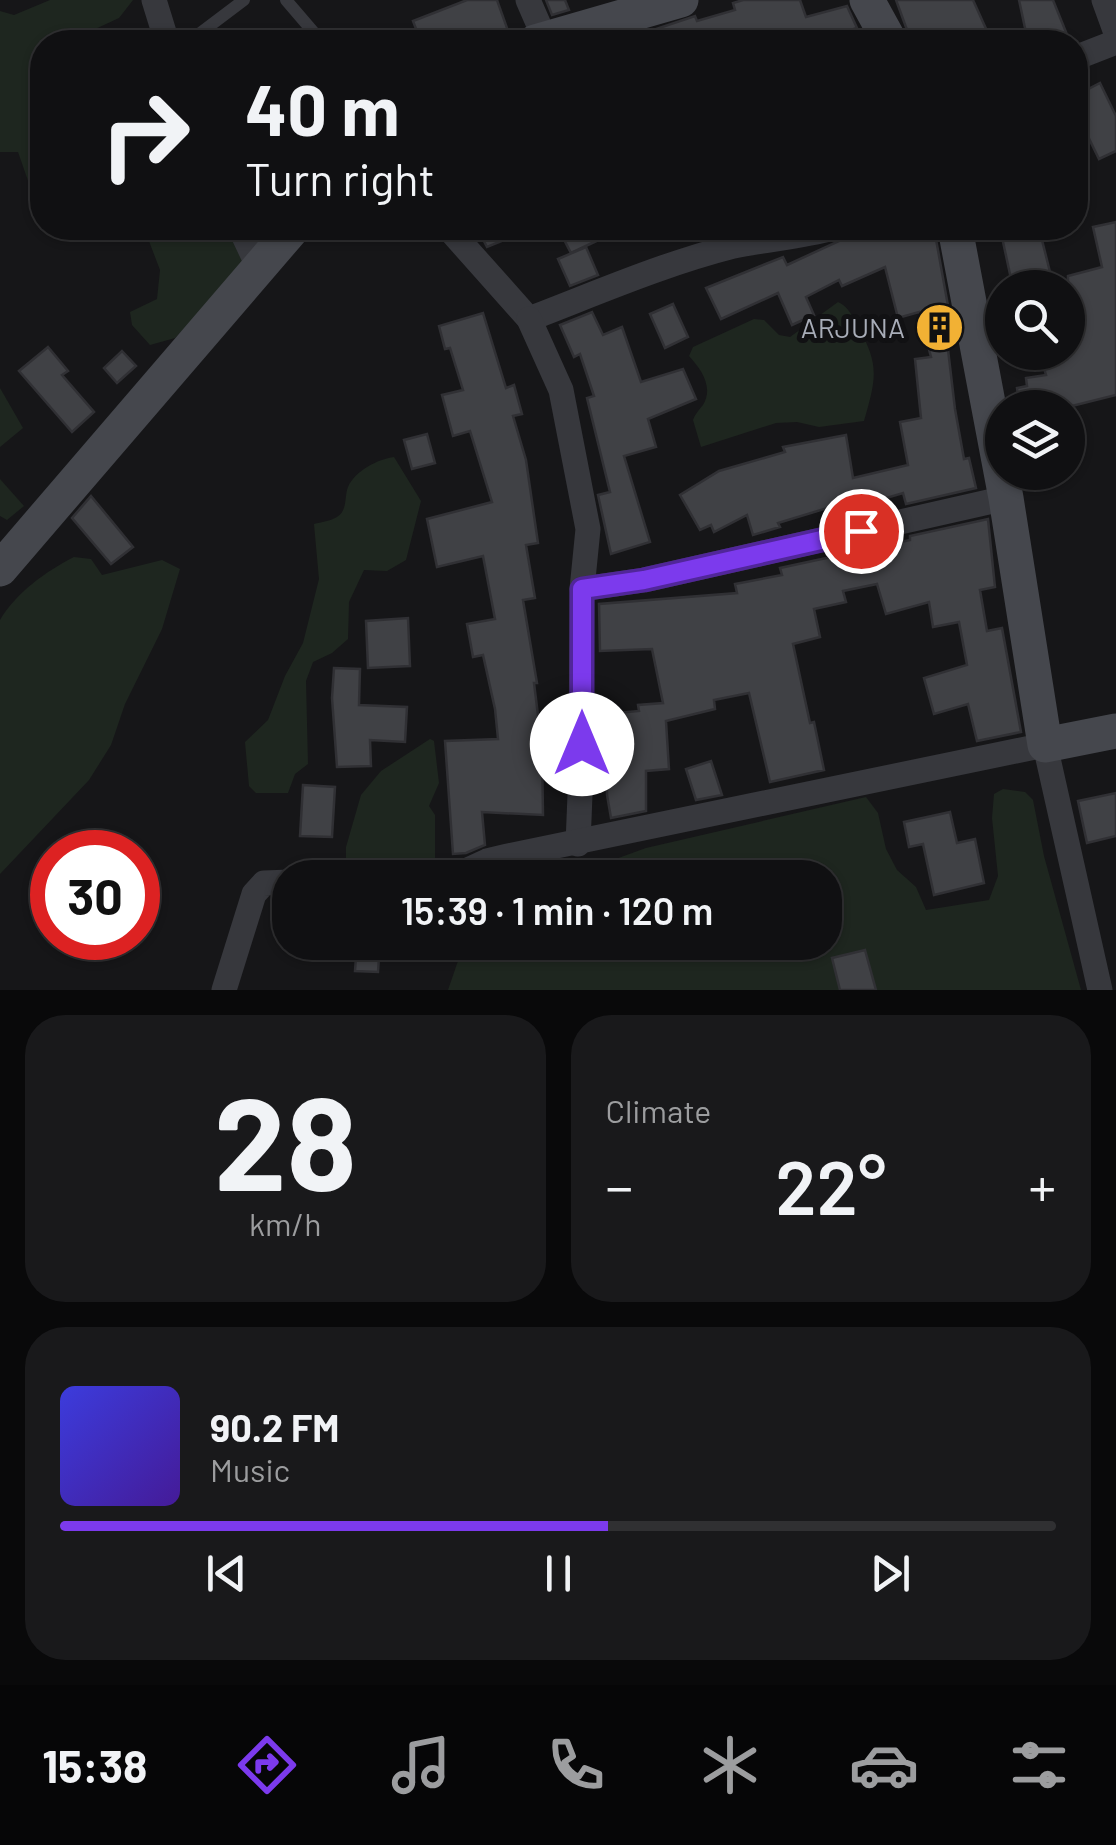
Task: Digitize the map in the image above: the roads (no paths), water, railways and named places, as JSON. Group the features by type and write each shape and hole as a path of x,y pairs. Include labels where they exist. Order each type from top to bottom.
{"street":[{"path":"154,0 163,30"},
{"path":"528,0 537,30"},
{"path":"578,30 681,0"},
{"path":"867,0 883,30"},
{"path":"1104,0 1116,32"},
{"path":"1088,53 1116,42"},
{"path":"246,240 259,268"},
{"path":"0,570 283,240"},
{"path":"459,240 529,319 561,390 588,529 582,589 578,844"},
{"path":"529,319 601,289 688,260 767,240"},
{"path":"958,240 1006,498 1044,746 1100,990"},
{"path":"582,589 644,580 1006,498"},
{"path":"486,860 1116,731"},
{"path":"224,990 254,894 264,882 272,882"}],"lane":[{"path":"205,30 244,0"},
{"path":"286,0 312,30"}],"place":[{"name":"ARJUNA","path":"940,327"}]}
